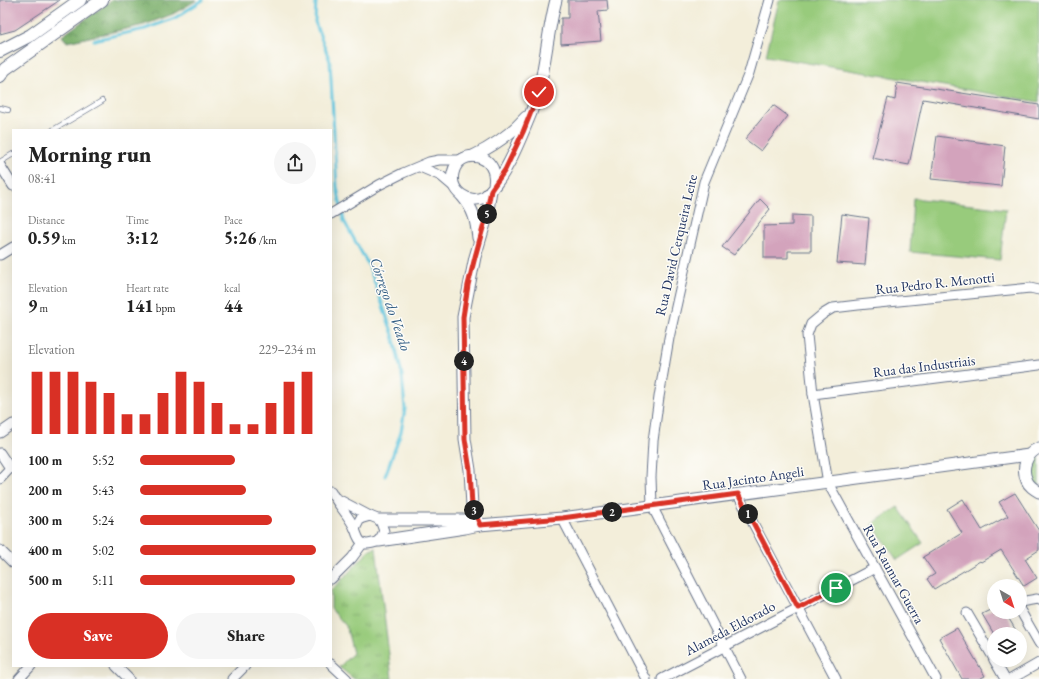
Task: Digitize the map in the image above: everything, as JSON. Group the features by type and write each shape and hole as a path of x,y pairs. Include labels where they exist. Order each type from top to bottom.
{"main road":[{"path":"0,51 31,35 80,0"},
{"path":"0,76 6,69 102,0"}],"street":[{"path":"462,196 470,199 482,198 493,187 505,170 523,132 539,92 556,0"},
{"name":"Rua David Cerqueira Leite","path":"652,506 651,477 653,441 659,396 669,338 704,182 749,72 770,0"},
{"path":"454,187 452,178 453,172 455,167 464,158 473,156 491,147 508,136 531,112"},
{"path":"473,156 483,158 492,166 495,172 486,217 468,285 463,317 465,439 470,470 472,506 480,525"},
{"path":"332,213 394,177 429,162 440,160 462,160"},
{"path":"0,165 12,184"},
{"path":"420,167 441,176 454,187 468,203 474,214 479,243"},
{"path":"0,255 12,248"},
{"name":"Rua Pedro R. Menotti","path":"833,308 1030,288 1039,290"},
{"name":"Rua Raumar Guerra","path":"833,308 811,324 807,334 813,394 828,483 936,679"},
{"name":"Rua das Industriais","path":"813,394 1039,365"},
{"path":"0,432 12,425"},
{"path":"1039,448 1029,455 1025,464 1024,473 1027,482 1039,492"},
{"path":"0,453 11,467 0,479"},
{"name":"Rua Jacinto Angeli","path":"379,541 480,525 562,518 1029,455"},
{"path":"332,493 375,518 384,531 379,541 368,545 358,540 352,522 332,493"},
{"path":"738,494 836,679"},
{"path":"652,506 741,679"},
{"path":"355,529 360,519 375,518"},
{"name":"Rua Jacinto Angeli","path":"375,518 465,520 480,525"},
{"path":"562,518 646,679"},
{"path":"332,578 352,558 363,543"},
{"path":"0,550 12,562"},
{"name":"Alameda Eldorado","path":"662,679 875,568"},
{"path":"1027,601 1039,600"},
{"path":"967,613 987,648"},
{"path":"1025,619 1039,643"},
{"path":"1011,679 1039,662"},
{"path":"332,665 347,679"},
{"path":"19,679 31,667"},
{"path":"117,667 129,679"},
{"path":"232,679 244,667"},
{"path":"998,667 1005,679"}],"lane":[{"path":"55,129 102,101"},
{"path":"0,108 8,110"},
{"path":"0,162 12,155"}],"green space":[{"path":"112,0 197,0 173,14 144,25 67,42 62,36"},
{"path":"779,0 1039,0 1039,102 766,56"},
{"path":"913,198 1006,209 1000,260 910,252"},
{"path":"1039,458 1039,486 1032,480 1030,472 1032,464"},
{"path":"898,507 923,543 897,560 872,524"},
{"path":"376,548 392,679 354,679 339,667 353,653 346,626 332,610 332,590 370,550"}],"building":[{"path":"0,0 60,0 15,30 0,34"},
{"path":"568,0 607,0 608,10 598,11 601,41 561,44 561,18 568,18"},
{"path":"897,83 1039,105 1039,119 923,99 909,165 872,158 888,98 895,100"},
{"path":"773,105 788,116 761,151 745,139"},
{"path":"937,136 1005,146 1001,186 931,179"},
{"path":"760,199 770,209 734,255 722,247"},
{"path":"842,214 869,218 865,265 837,263"},
{"path":"792,215 811,216 811,251 788,251 788,258 764,258 764,226 792,225"},
{"path":"1015,493 1039,531 1039,550 1025,559 1037,578 1027,584 1027,579 1020,579 1001,550 934,589 927,579 935,574 923,557 962,533 947,509 963,499 982,530 1008,516 999,502"},
{"path":"987,612 987,619 1009,619 1014,627 990,627 982,614"},
{"path":"957,628 985,676 979,679 962,679 939,638"}],"waterway":[{"name":"Córrego do Veado","path":"94,40 145,29 175,18 203,0"},
{"name":"Córrego do Veado","path":"316,0 315,22 330,61 337,187 344,221 369,266 393,335 402,375 405,409 401,432 385,476"}],"route":[{"path":"539,92 523,132 505,170 491,190 486,217 468,285 463,317 465,439 470,470 472,506 480,525 562,518 738,494 798,608 836,588"}]}
